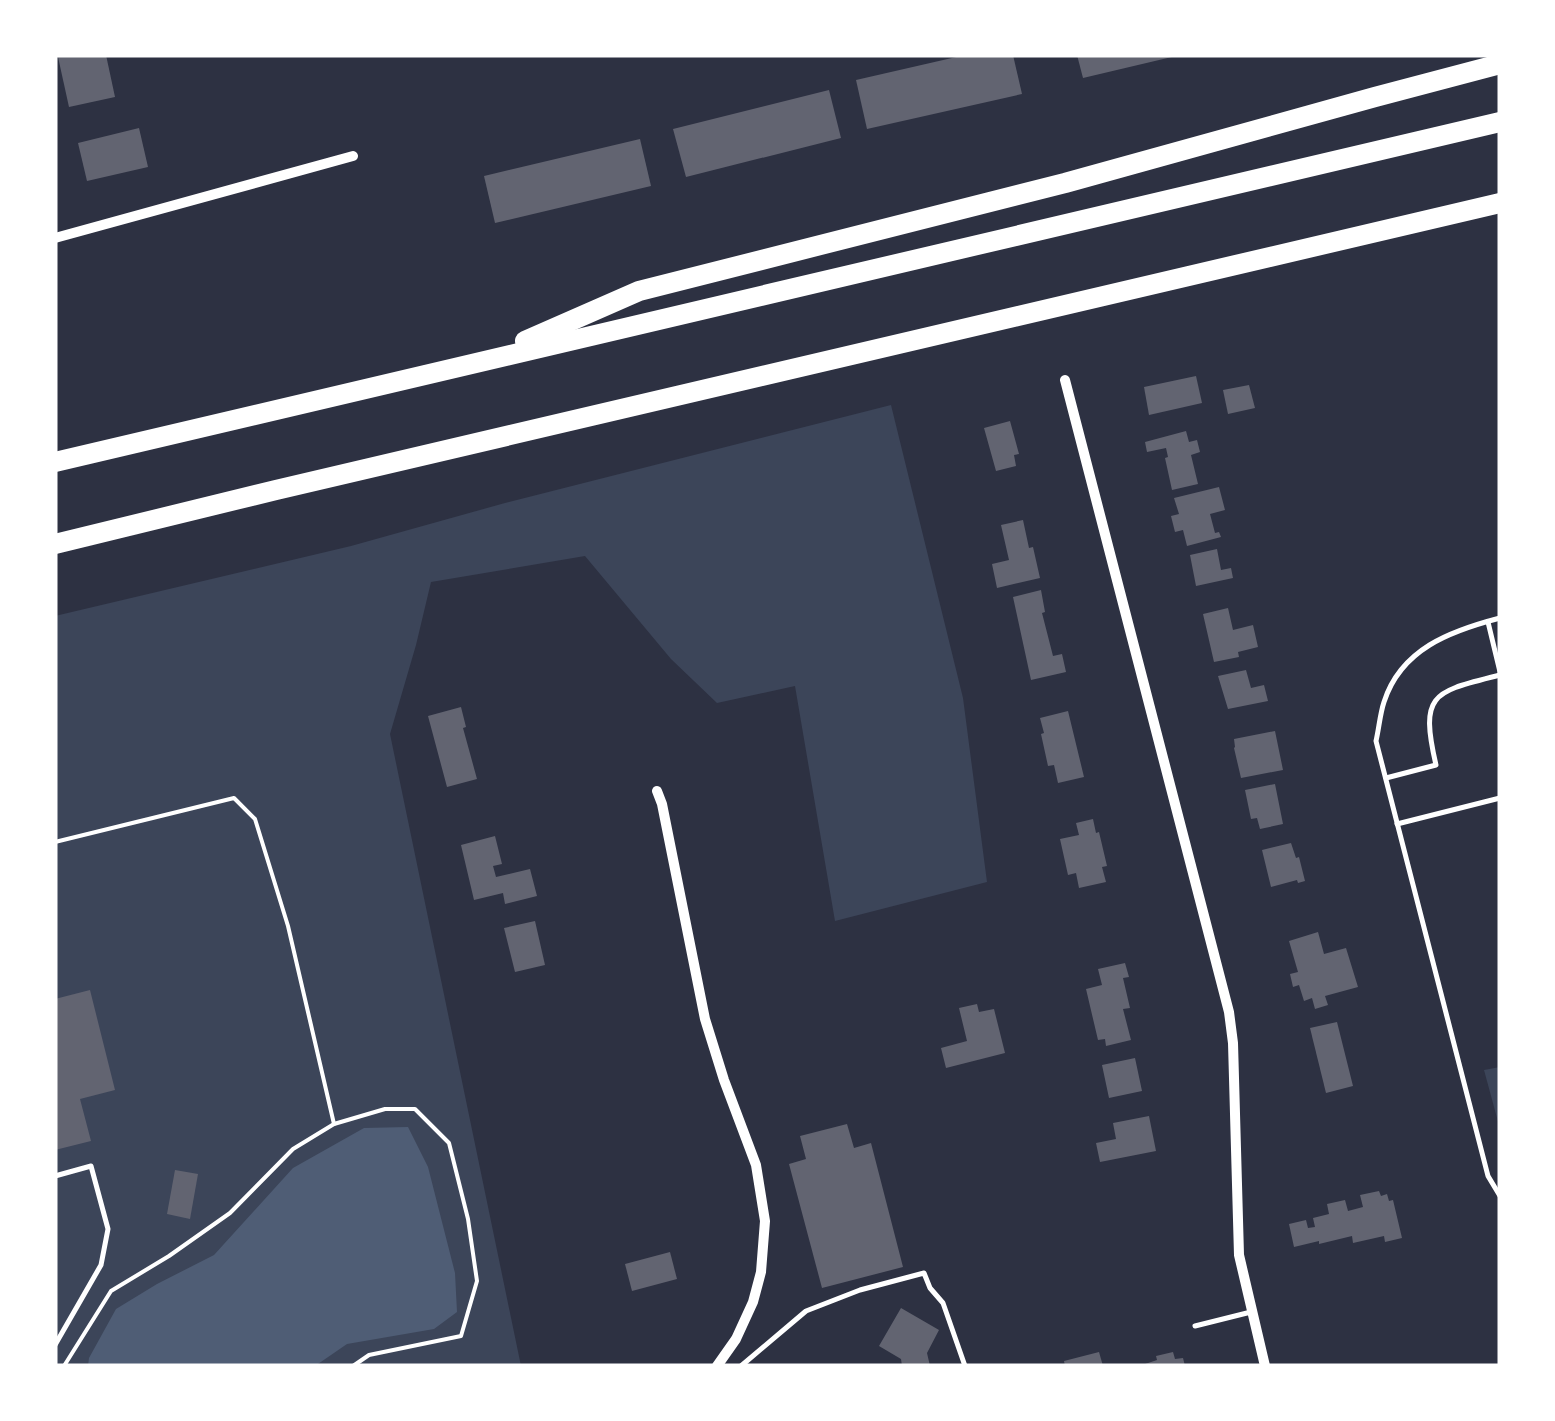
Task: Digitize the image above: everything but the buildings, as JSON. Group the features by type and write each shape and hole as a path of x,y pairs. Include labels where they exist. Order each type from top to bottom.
{"highway":[{"path":"478,362 640,291 1065,184 1500,64"},
{"path":"55,462 1500,122"},
{"path":"55,544 1500,204"}],"street":[{"path":"55,238 352,156"},
{"path":"1065,380 1229,1012 1239,1255 1265,1366"},
{"path":"657,791 705,1019 756,1165 765,1222 761,1272 753,1302 736,1339 717,1366"}],"lane":[{"path":"1500,618 1430,643 1401,668 1384,702 1376,741 1488,1176 1500,1196"},
{"path":"1386,778 1436,765 1428,732 1429,709 1447,688 1500,674 1488,622"},
{"path":"1397,824 1500,798"},
{"path":"55,1176 91,1166 108,1229 101,1265 55,1345"},
{"path":"741,1366 806,1310 924,1273 943,1303 966,1366"},
{"path":"1196,1326 1251,1312"}],"path":[{"path":"55,842 234,798 256,819 288,926 334,1124"},
{"path":"64,1366 112,1291 230,1213 294,1149 334,1124 386,1110 415,1109 448,1143 468,1218 477,1281 461,1336 368,1355 353,1366"}],"shaded area":[{"path":"891,405 963,698 987,882 835,921 795,686 717,703 671,659 585,556 431,582 390,734 521,1366 55,1366 55,616 351,546"},
{"path":"1500,1067 1500,1129 1484,1070"},
{"path":"408,1127 428,1167 455,1273 457,1312 434,1329 347,1344 315,1366 88,1366 116,1309 214,1255 293,1168 364,1128"}]}
